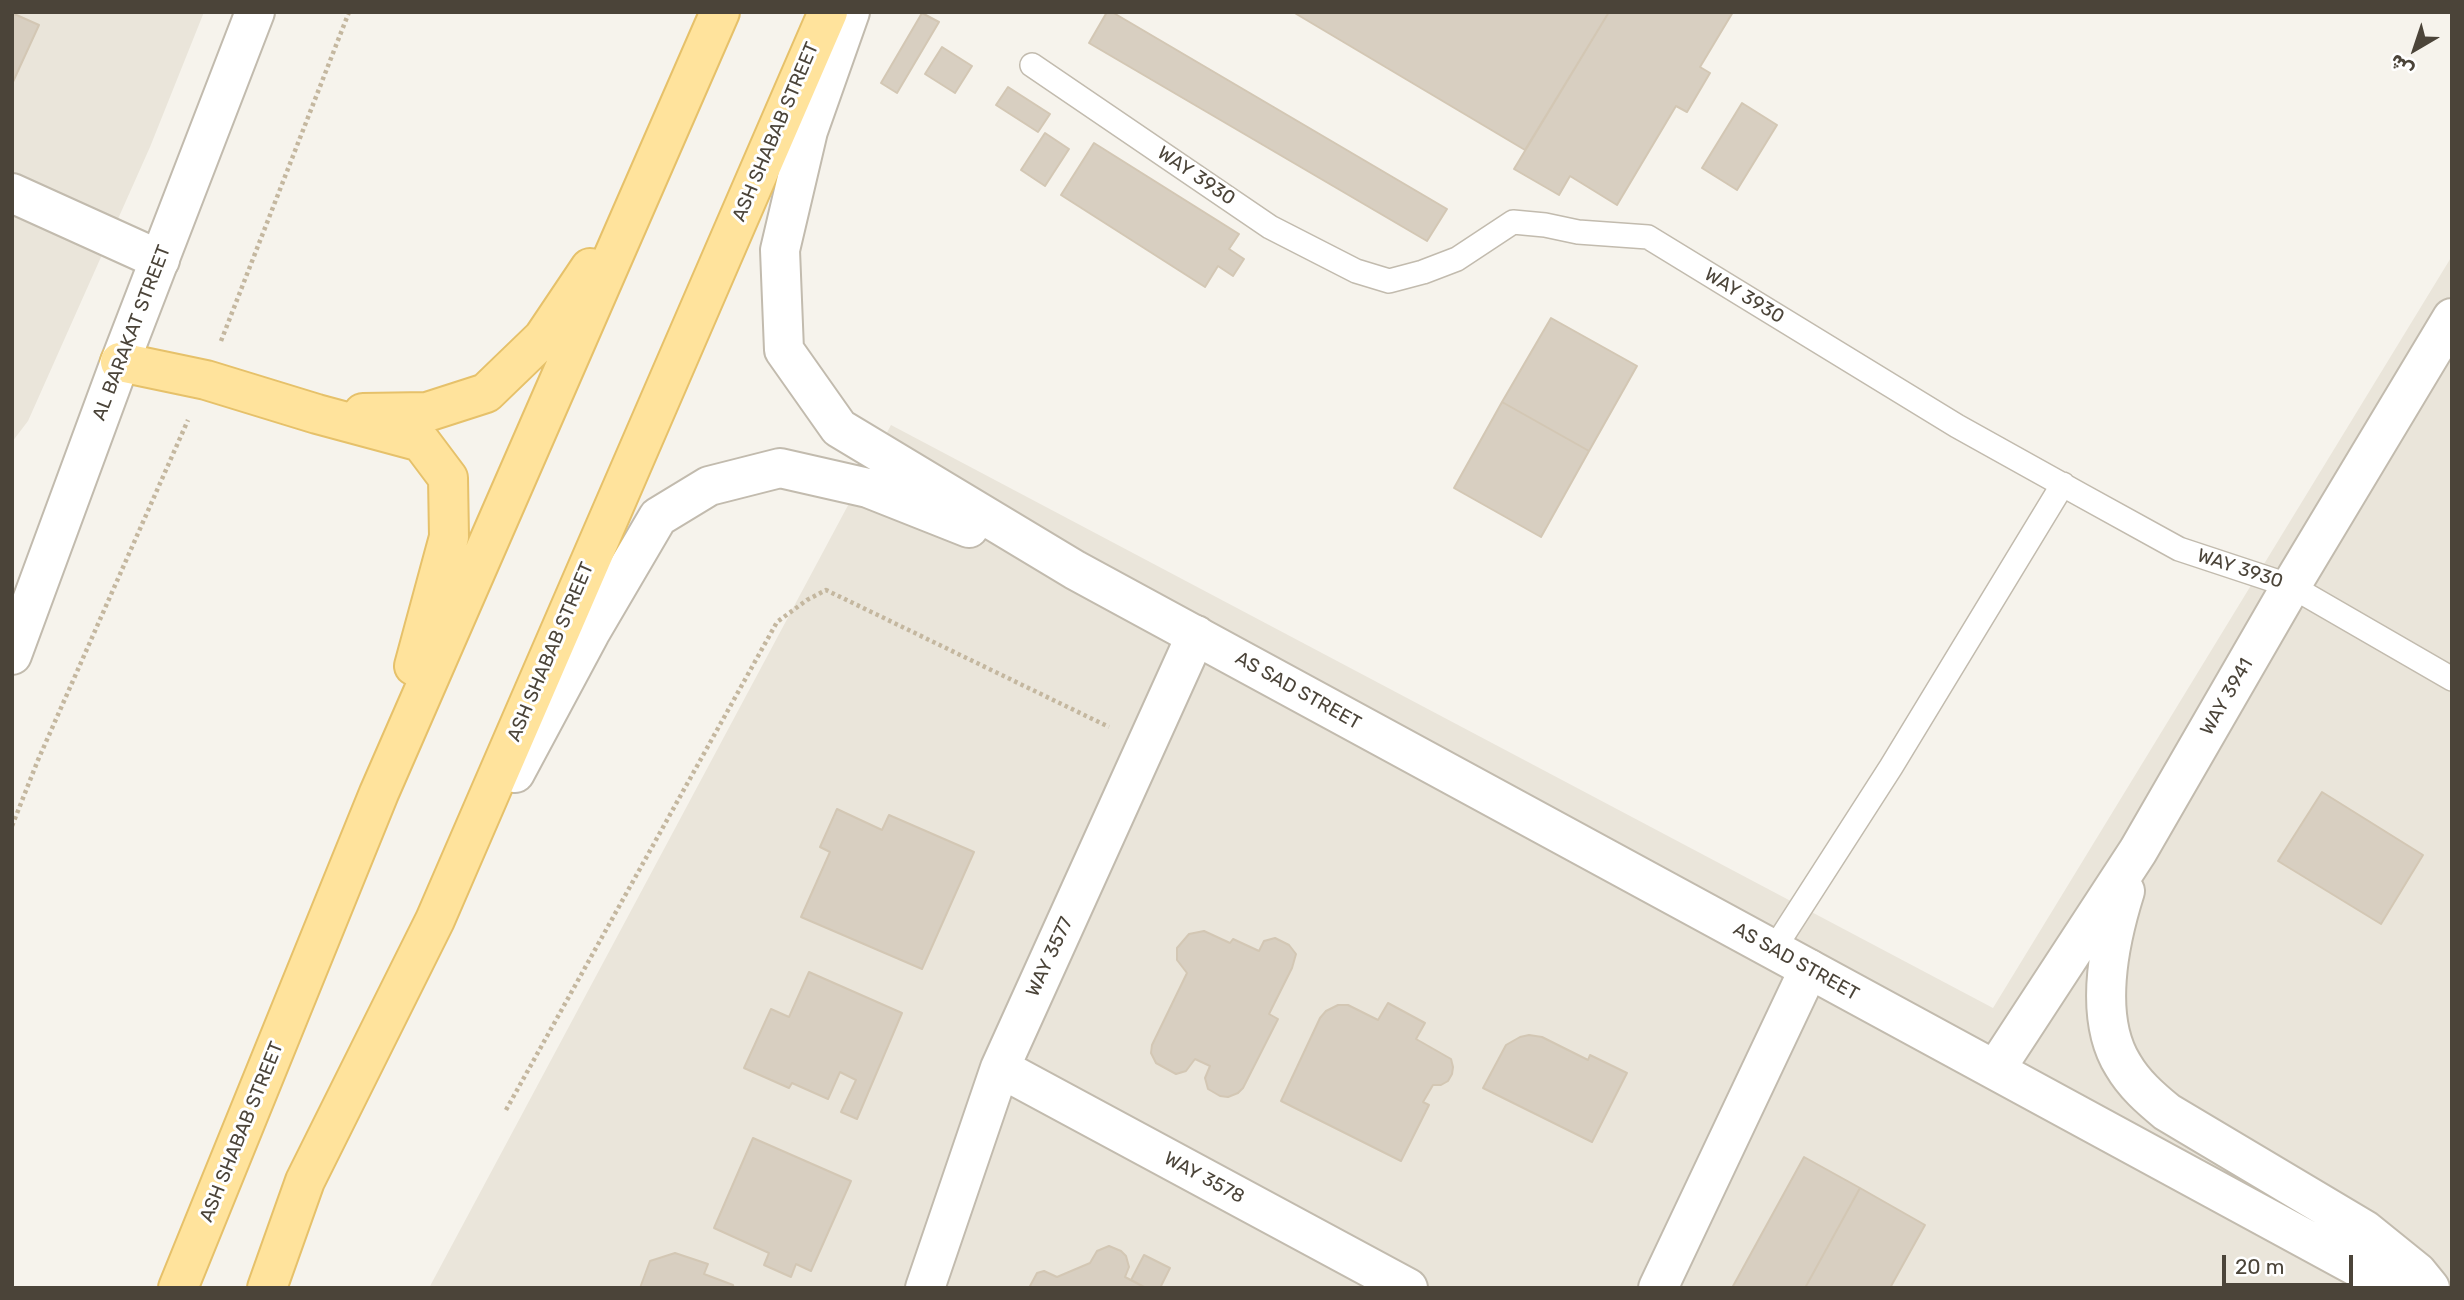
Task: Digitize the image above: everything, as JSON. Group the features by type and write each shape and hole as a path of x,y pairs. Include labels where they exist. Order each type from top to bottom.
{"main road":[{"name":"ASH SHABAB STREET","path":"178,1288 379,793 720,12"},
{"name":"ASH SHABAB STREET","path":"267,1288 305,1181 435,920 828,12"},
{"path":"317,414 427,412 486,393 542,338 595,261 657,159"},
{"path":"120,362 206,380 421,442 448,478 449,537 379,793"}],"street":[{"name":"AL BARAKAT STREET","path":"12,656 23,590 120,362 255,12"},
{"path":"850,12 808,131 780,250 784,350 839,428 1075,570"},
{"path":"12,193 160,260"},
{"name":"WAY 3941","path":"1995,1070 2138,851 2291,586 2452,318"},
{"path":"435,920 590,633 658,517 709,486 780,468 868,488 1075,570"},
{"name":"AS SAD STREET","path":"1075,570 2396,1288"},
{"name":"WAY 3577","path":"925,1288 1000,1068 1196,635"},
{"path":"2138,851 2118,915 2109,957 2106,1002 2111,1035 2122,1064 2143,1092 2167,1112 2365,1230 2417,1272 2430,1288"},
{"path":"1658,1288 1809,968"},
{"name":"WAY 3578","path":"1000,1068 1408,1288"}],"lane":[{"name":"WAY 3930","path":"1032,65 1270,227 1356,271 1389,281 1457,259 1513,222 1545,225 1577,233 1647,237 1956,426 2179,549 2291,586 2452,679"},
{"path":"1773,949 1891,767 2063,484"}],"path":[{"path":"506,1110 777,622 807,600 826,590 1148,745"}],"shaded area":[{"path":"12,12 204,12 150,147 28,421 12,442"},
{"path":"2452,256 2452,1288 429,1288 891,425 1993,1008"}],"building":[{"path":"1107,12 1112,12 1447,209 1427,241 1089,43"},
{"path":"1293,12 1609,12 1525,150"},
{"path":"1609,12 1733,12 1700,67 1710,73 1687,112 1676,106 1617,205 1570,176 1559,195 1514,169"},
{"path":"12,13 39,25 12,84"},
{"path":"922,13 939,22 897,93 881,83"},
{"path":"942,47 972,66 955,93 925,74"},
{"path":"1008,87 1050,114 1038,132 996,105"},
{"path":"1742,103 1777,125 1737,190 1702,168"},
{"path":"1045,133 1069,149 1045,186 1021,170"},
{"path":"1094,143 1239,234 1229,249 1244,259 1233,276 1218,266 1205,287 1061,195"},
{"path":"1551,318 1637,366 1589,451 1502,402"},
{"path":"1502,402 1589,451 1541,537 1454,488"},
{"path":"2322,792 2423,855 2381,924 2278,861"},
{"path":"837,809 882,830 889,815 974,852 922,969 801,917 830,852 820,847"},
{"path":"1204,931 1230,943 1233,939 1259,951 1264,941 1275,938 1289,945 1296,954 1269,1014 1278,1019 1243,1088 1228,1097 1208,1089 1205,1078 1210,1066 1195,1059 1186,1071 1176,1074 1156,1063 1151,1053 1152,1045 1187,973 1177,960 1177,948 1189,934"},
{"path":"809,972 902,1013 857,1119 841,1112 856,1080 840,1072 828,1099 792,1083 789,1088 744,1068 771,1009 789,1017"},
{"path":"1388,1003 1425,1023 1416,1039 1451,1059 1453,1067 1448,1081 1433,1085 1423,1102 1429,1105 1401,1161 1281,1101 1320,1018 1326,1011 1338,1005 1348,1005 1378,1020"},
{"path":"1529,1035 1542,1037 1588,1060 1590,1055 1627,1073 1592,1142 1483,1088 1506,1045"},
{"path":"753,1138 851,1181 811,1271 796,1264 791,1277 764,1265 769,1253 714,1228"},
{"path":"1804,1157 1860,1188 1805,1288 1732,1288"},
{"path":"1860,1188 1925,1225 1890,1288 1805,1288"},
{"path":"1109,1246 1126,1256 1129,1267 1125,1277 1146,1288 1029,1288 1037,1273 1044,1271 1057,1277 1090,1263 1097,1251"},
{"path":"675,1253 708,1264 704,1274 733,1285 734,1288 640,1288 650,1261"},
{"path":"1144,1255 1170,1268 1160,1288 1146,1288 1131,1280"}]}
